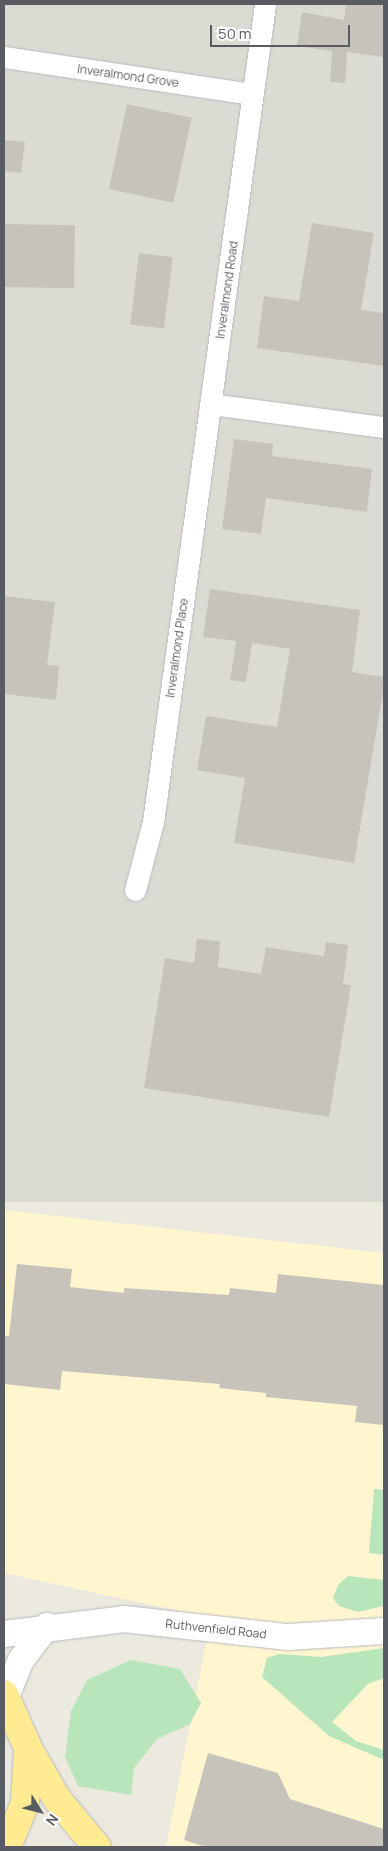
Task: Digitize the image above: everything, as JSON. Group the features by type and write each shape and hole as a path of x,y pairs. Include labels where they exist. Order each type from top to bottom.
{"highway":[{"path":"5,1696 28,1748 57,1799 96,1847"},
{"path":"7,1847 26,1803 28,1748"}],"street":[{"name":"Inveralmond Road","path":"211,404 265,4"},
{"name":"Inveralmond Grove","path":"4,57 252,94"},
{"path":"211,404 384,427"},
{"name":"Inveralmond Place","path":"135,890 153,822 211,404"},
{"name":"Ruthvenfield Road","path":"4,1634 47,1626 124,1619 288,1636 384,1631"},
{"path":"5,1696 20,1660 47,1626"}],"shaded area":[{"path":"4,4 384,4 384,1202 4,1202"},
{"path":"4,1210 384,1253 384,1847 166,1847 211,1618 4,1573"}],"green space":[{"path":"374,1489 384,1490 384,1555 369,1553"},
{"path":"348,1576 384,1580 384,1606 358,1612 339,1606 333,1598 338,1585"},
{"path":"384,1648 384,1678 368,1684 332,1722 356,1741 384,1750 384,1760 329,1736 262,1677 267,1658 279,1654 321,1657"},
{"path":"131,1660 180,1669 201,1703 190,1724 157,1739 134,1768 131,1795 78,1786 65,1757 71,1711 87,1680"}],"building":[{"path":"346,4 384,4 384,57 347,52 345,83 330,82 332,51 297,46 302,12 344,20"},
{"path":"127,104 192,118 173,203 109,189"},
{"path":"4,140 25,142 21,173 4,171"},
{"path":"312,223 374,233 361,310 384,313 384,366 257,348 264,296 299,301"},
{"path":"4,224 75,225 74,288 4,287"},
{"path":"139,253 173,257 164,329 130,324"},
{"path":"234,439 273,444 272,456 372,469 367,512 266,498 261,534 222,529"},
{"path":"210,589 360,610 352,672 384,677 384,687 354,863 234,843 245,778 197,770 206,716 277,727 290,649 252,643 246,682 230,680 236,641 203,637"},
{"path":"4,596 55,602 47,665 59,666 56,700 4,694"},
{"path":"197,939 220,941 218,967 261,974 266,947 324,956 326,942 348,945 343,984 351,985 329,1117 144,1088 165,958 194,963"},
{"path":"17,1264 72,1269 70,1287 124,1293 124,1288 229,1295 230,1288 276,1293 278,1274 384,1285 384,1425 355,1422 357,1406 266,1397 266,1393 219,1388 220,1384 62,1371 60,1390 4,1384 4,1336 9,1336"},
{"path":"208,1753 278,1773 290,1799 384,1829 384,1847 206,1847 184,1840"}]}
